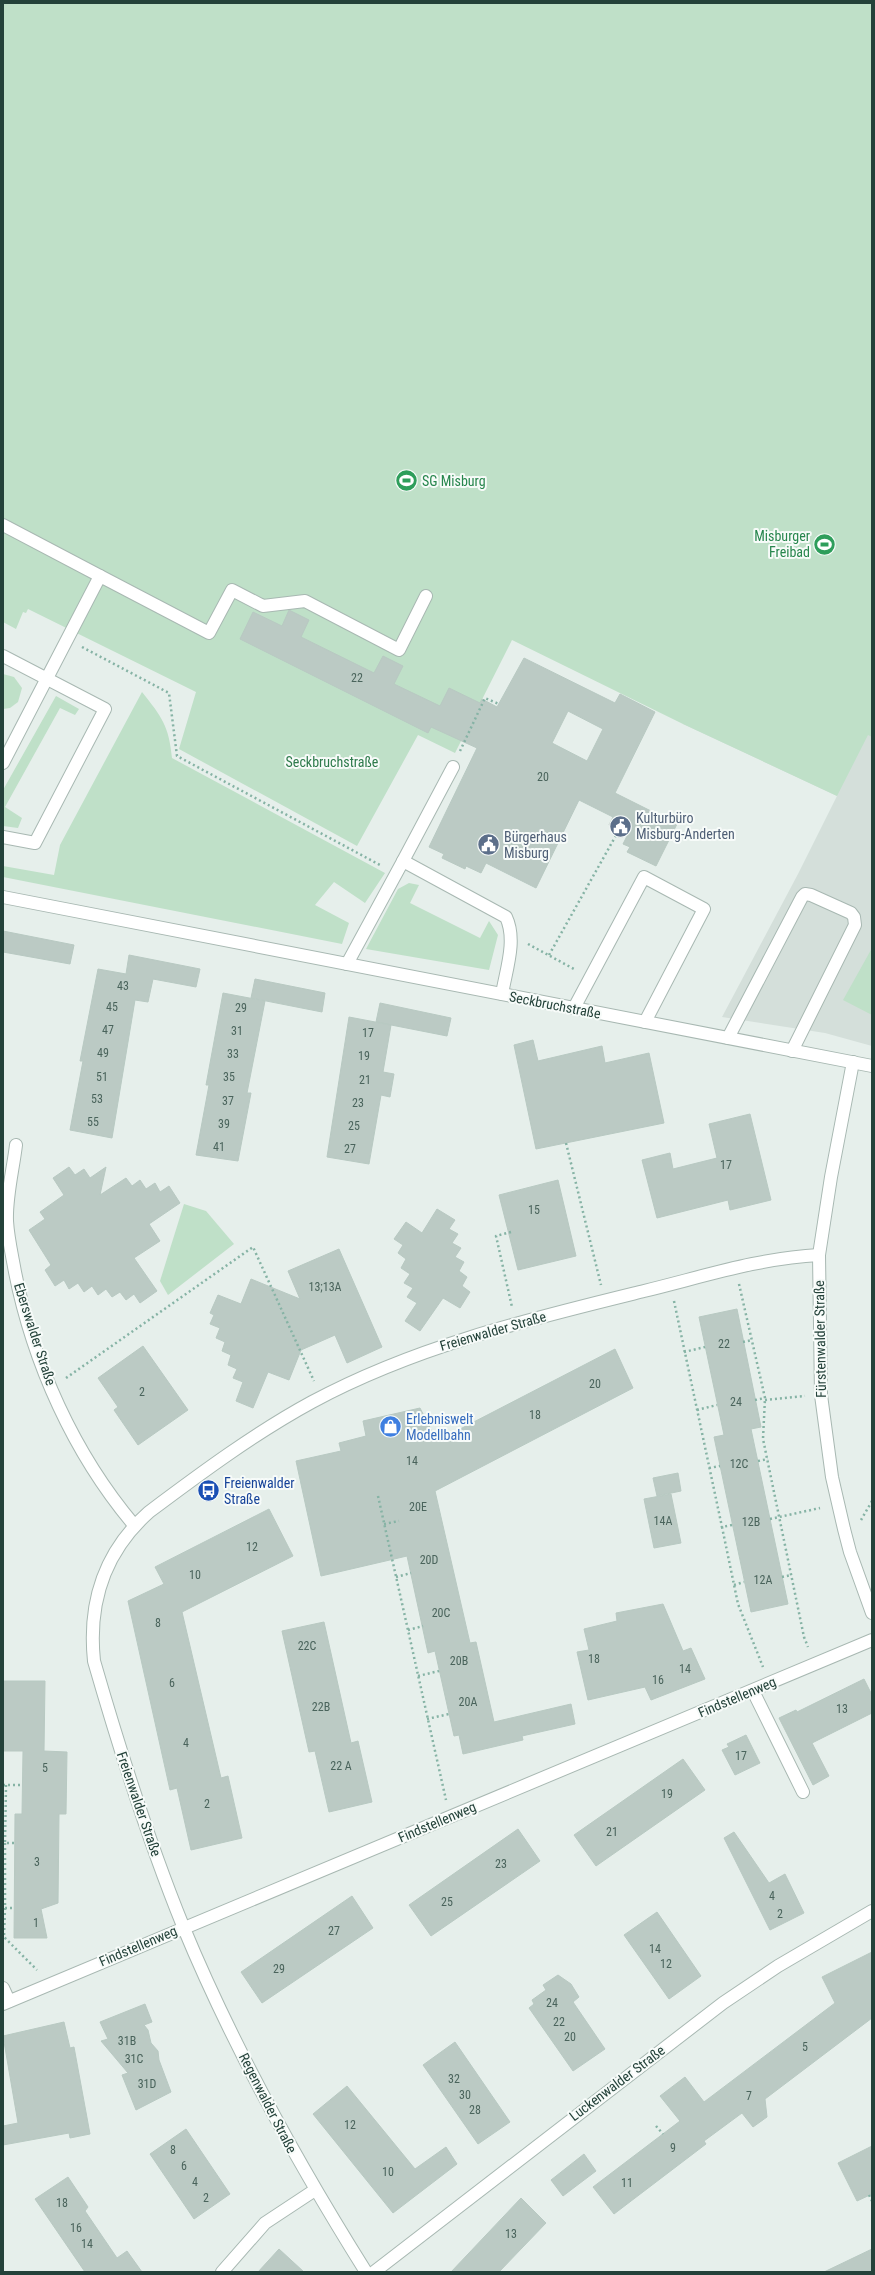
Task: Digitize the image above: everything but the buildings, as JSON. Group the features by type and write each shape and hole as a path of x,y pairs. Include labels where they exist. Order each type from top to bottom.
{"street":[{"path":"3,525 210,633 232,590 263,606 305,601 400,650 426,596"},
{"path":"3,763 100,576"},
{"path":"3,656 105,709 35,843 3,838"},
{"path":"347,964 453,767"},
{"path":"403,861 506,917 510,926 511,934 502,994"},
{"path":"574,1008 644,877 704,909 645,1022"},
{"path":"728,1038 802,897 806,894 811,895 851,913 854,917 855,925 792,1051"},
{"name":"Seckbruchstraße","path":"3,897 872,1066"},
{"name":"Fürstenwalder Straße","path":"852,1062 830,1177 819,1254 821,1395 838,1504 850,1552 872,1613"},
{"name":"Eberswalder Straße","path":"16,1146 7,1220 10,1246 26,1316 52,1389 83,1452 108,1494 134,1525"},
{"name":"Freienwalder Straße","path":"184,1927 143,1822 110,1718 93,1655 92,1628 94,1607 99,1589 106,1569 118,1547 134,1525 185,1485 247,1442 321,1398 439,1346 516,1323 736,1268 789,1256 819,1254"},
{"name":"Findstellenweg","path":"6,2002 872,1640"},
{"path":"753,1691 802,1792"},
{"name":"Luckenwalder Straße","path":"374,2272 724,2003 778,1966 872,1911"},
{"name":"Regenwalder Straße","path":"184,1927 266,2102 314,2190 366,2272"},
{"path":"3,1988 6,2002"},
{"path":"222,2272 265,2224 314,2190"}],"path":[{"path":"67,639 169,693 177,756 396,873"},
{"path":"453,767 485,698 499,704"},
{"path":"549,955 619,830"},
{"path":"511,934 590,978"},
{"path":"566,1143 605,1300"},
{"path":"512,1232 496,1236 516,1323"},
{"path":"52,1389 253,1247 321,1398"},
{"path":"736,1268 765,1399 763,1439 804,1636 814,1664"},
{"path":"670,1284 738,1604 764,1669"},
{"path":"743,1342 752,1340"},
{"path":"684,1352 705,1347"},
{"path":"755,1400 821,1395"},
{"path":"697,1410 717,1405"},
{"path":"758,1461 768,1460"},
{"path":"709,1468 720,1466"},
{"path":"378,1496 445,1795"},
{"path":"770,1519 838,1504"},
{"path":"384,1524 399,1521"},
{"path":"722,1527 732,1525"},
{"path":"396,1577 411,1573"},
{"path":"782,1577 791,1575"},
{"path":"734,1585 744,1582"},
{"path":"408,1630 422,1626"},
{"path":"418,1676 439,1671"},
{"path":"427,1718 449,1714"},
{"path":"23,1785 4,1785 4,1936 38,1971 44,1986"},
{"path":"5,1844 15,1844"},
{"path":"4,1908 14,1908"},
{"path":"656,2126 662,2134"},
{"path":"869,2195 872,2201"}],"shaded area":[{"name":"Misburger Freibad","path":"872,365 872,1046 825,1033 722,1017 798,874 837,796 683,724"}],"green space":[{"name":"SG Misburg","path":"3,3 872,3 872,737 868,735 837,796 683,724 512,640 455,753 418,735 357,846 179,749 196,692 28,609 26,613 23,612 16,629 3,622"},
{"path":"3,674 14,677 22,688 18,702 10,708 3,709"},
{"path":"142,692 155,708 163,722 169,738 172,758 385,873 365,903 334,882 315,905 349,923 342,944 3,877 3,866 54,875 60,845"},
{"path":"56,696 79,709 75,715 60,708 5,807 22,818 18,828 3,826 3,790"},
{"path":"409,883 419,885 410,903 480,938 489,921 498,935 489,970 366,949 398,889"},
{"path":"872,948 872,1015 843,1000"},
{"path":"184,1204 206,1211 234,1244 168,1295 160,1281"}],"place":[{"name":"SG Misburg","path":"407,481"},
{"name":"Misburger Freibad","path":"825,544"},
{"name":"Kulturbüro Misburg-Anderten","path":"621,826"},
{"name":"Bürgerhaus Misburg","path":"489,845"},
{"name":"Erlebniswelt Modellbahn","path":"390,1427"},
{"name":"Freienwalder Straße","path":"208,1491"}]}
